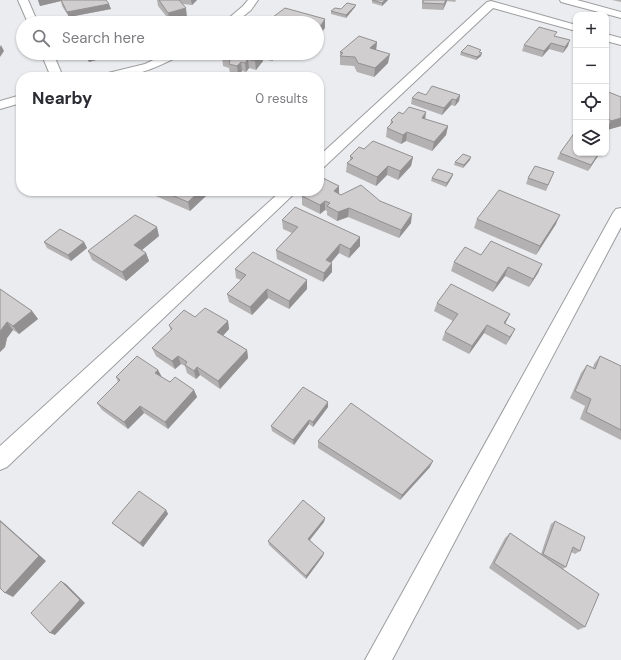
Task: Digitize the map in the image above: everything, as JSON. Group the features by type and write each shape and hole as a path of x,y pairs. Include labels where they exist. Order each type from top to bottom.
{"street":[{"path":"23,0 30,16"},
{"path":"237,16 247,8 253,0"},
{"path":"565,0 621,15"},
{"path":"324,159 491,2 573,27"},
{"path":"609,39 621,42"},
{"path":"50,60 55,72"},
{"path":"128,72 149,67 163,60"},
{"path":"0,105 16,100"},
{"path":"0,460 285,196"},
{"path":"378,660 621,213"}],"building":[{"path":"61,0 106,0 109,4 67,12"},
{"path":"159,0 179,0 186,8 168,13"},
{"path":"372,0 385,0 382,3"},
{"path":"423,0 446,0 444,4 423,3"},
{"path":"347,3 356,5 346,15 331,11 335,8 341,9"},
{"path":"285,8 314,16 274,16"},
{"path":"539,27 557,32 554,36 570,40 565,47 551,43 544,51 524,45"},
{"path":"359,36 377,42 370,48 390,54 375,68 358,63 355,57 340,56 343,53 340,52"},
{"path":"468,45 481,50 479,52 482,53 477,57 461,52"},
{"path":"230,60 247,60 245,63 241,62 237,66 229,64"},
{"path":"432,86 460,95 456,100 452,99 444,108 412,98 418,92 426,95"},
{"path":"609,92 621,97 621,118 611,121 609,119"},
{"path":"409,107 426,112 422,118 448,126 434,142 407,132 403,135 387,128 393,122 391,120 399,112 403,114"},
{"path":"573,135 573,156 597,156 591,165 560,153"},
{"path":"373,141 413,157 400,171 388,166 377,177 347,163 353,158 350,156 359,147 364,149"},
{"path":"463,154 471,157 464,165 455,162"},
{"path":"535,166 554,172 548,185 528,178"},
{"path":"438,169 453,174 447,183 432,178"},
{"path":"324,178 339,186 334,191 341,195 361,185 380,201 412,214 401,230 349,208 338,212 327,206 330,203 325,201 320,205 302,196 324,196"},
{"path":"499,190 560,215 540,246 477,219"},
{"path":"174,196 195,196 188,202"},
{"path":"295,207 360,237 350,249 340,244 326,260 332,263 324,273 276,250 298,227 282,220"},
{"path":"135,215 157,227 134,245 146,253 122,272 88,251"},
{"path":"60,229 84,242 68,255 44,242"},
{"path":"491,241 542,264 533,279 508,267 497,283 454,262 465,247 481,255"},
{"path":"253,252 307,280 289,301 267,289 250,307 227,294 246,275 235,269"},
{"path":"451,284 510,314 504,323 515,329 510,337 487,325 472,346 445,332 458,314 437,303"},
{"path":"0,289 32,311 13,326 7,322 0,334"},
{"path":"205,308 228,321 217,332 247,350 218,381 197,367 194,371 185,365 187,362 178,356 172,361 152,348 172,329 169,325 184,310 195,317"},
{"path":"137,356 158,370 155,373 170,382 175,377 194,390 165,422 140,406 124,422 97,403 120,380 116,377"},
{"path":"600,356 621,366 621,430 586,412 591,399 575,391 587,365 595,369"},
{"path":"303,387 328,402 313,422 309,420 293,440 271,426"},
{"path":"351,403 433,461 402,495 318,441"},
{"path":"139,491 166,510 140,543 112,523"},
{"path":"303,500 325,518 308,539 324,553 306,576 268,541"},
{"path":"0,521 39,556 5,593 0,588"},
{"path":"555,521 585,537 580,551 573,547 566,567 543,554"},
{"path":"510,533 599,594 585,627 494,563"},
{"path":"61,581 80,600 50,633 31,613"}]}
